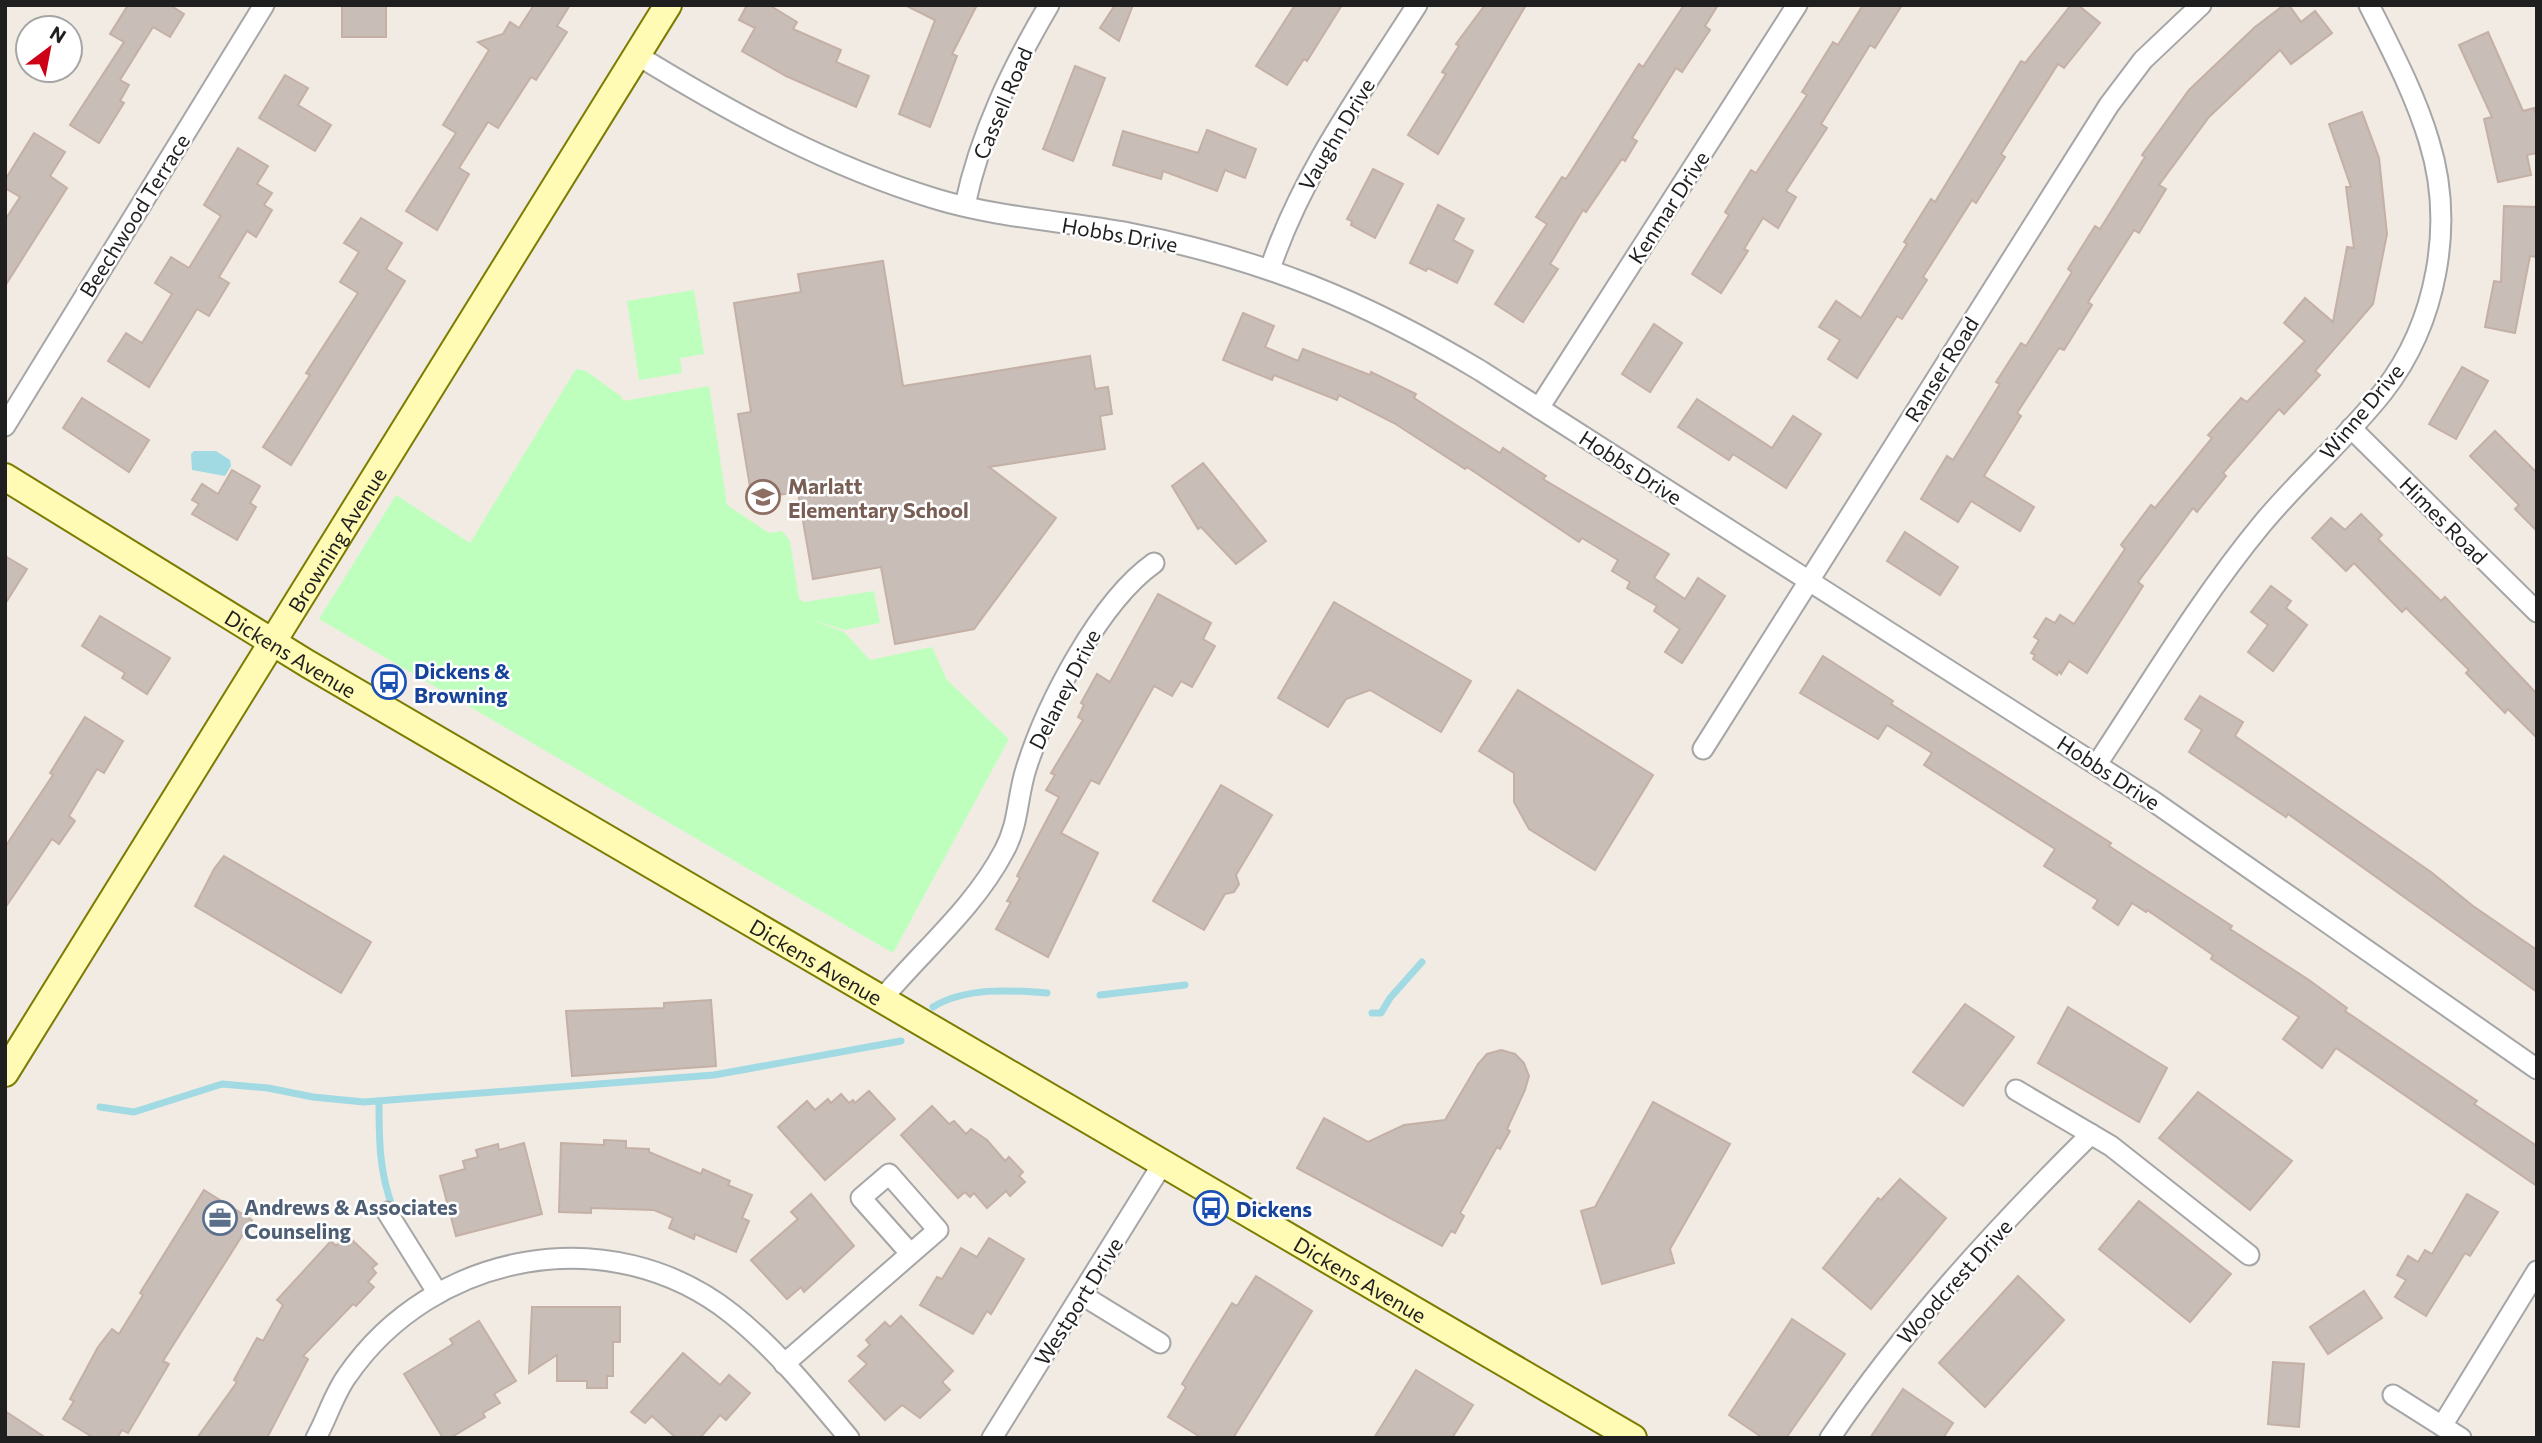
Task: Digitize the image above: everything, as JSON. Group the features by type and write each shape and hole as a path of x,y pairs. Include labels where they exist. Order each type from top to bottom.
{"street":[{"name":"Beechwood Terrace","path":"5,426 264,5"},
{"name":"Browning Avenue","path":"5,1073 668,5"},
{"name":"Cassell Road","path":"965,205 979,153 1002,94 1049,5"},
{"name":"Vaughn Drive","path":"1270,269 1286,220 1306,183 1417,5"},
{"name":"Kenmar Drive","path":"1539,408 1797,5"},
{"name":"Ranser Road","path":"1703,749 2109,105 2143,60 2201,5"},
{"name":"Winne Drive","path":"2097,764 2237,555 2284,497 2351,428 2399,370 2418,334 2432,294 2440,220 2440,193 2429,141 2409,87 2369,5"},
{"name":"Hobbs Drive","path":"637,55 734,114 805,150 888,183 965,205 1129,233 1270,269 1325,288 1386,316 1539,408 2097,764 2241,860 2537,1069"},
{"name":"Himes Road","path":"2351,428 2537,612"},
{"name":"Dickens Avenue","path":"5,477 272,643 1633,1438"},
{"name":"Delaney Drive","path":"882,999 987,880 1015,826 1023,779 1035,739 1102,615 1134,577 1154,563"},
{"path":"2016,1090 2127,1157 2249,1255"},
{"name":"Woodcrest Drive","path":"1830,1438 1873,1375 1916,1322 2091,1134"},
{"name":"Westport Drive","path":"992,1438 1163,1164"},
{"path":"387,1212 437,1292"},
{"path":"784,1364 909,1253"},
{"path":"316,1438 346,1376 401,1317 437,1292 506,1264 582,1258 643,1268 696,1291 732,1313 784,1364 849,1438"},
{"path":"2442,1426 2537,1271"},
{"path":"1082,1295 1160,1343"},
{"path":"2393,1395 2461,1438"}],"green space":[{"path":"694,290 704,354 680,358 682,373 639,380 627,301"},
{"path":"576,369 586,371 622,397 623,401 709,386 727,505 769,533 782,531 790,541 799,599 804,602 874,591 880,623 844,630 809,619 844,632 870,660 932,647 947,680 1009,739 893,953 319,619 396,495 470,543"}],"water":[{"path":"194,451 216,451 230,460 231,466 225,476 192,470 191,454"}],"building":[{"path":"128,5 170,5 184,14 170,37 153,27 120,80 129,85 120,101 124,103 99,143 70,125 124,42 110,34"},
{"path":"342,5 386,5 386,37 342,37"},
{"path":"534,5 570,5 557,26 567,32 536,80 531,77 498,128 488,122 459,168 469,174 437,230 406,211 456,133 443,125 489,50 478,42 503,34 510,22 519,28"},
{"path":"747,5 769,5 797,22 793,29 841,50 836,62 869,76 856,107 786,76 742,51 755,28 739,20"},
{"path":"905,5 977,5 952,54 957,56 930,127 899,114 935,20"},
{"path":"1115,5 1133,5 1119,41 1100,28"},
{"path":"1295,5 1342,5 1307,61 1304,59 1287,85 1256,66"},
{"path":"1485,5 1526,5 1438,154 1408,135 1446,74 1442,72 1459,46 1456,44"},
{"path":"1684,5 1718,5 1705,26 1710,30 1682,72 1676,68 1632,138 1637,141 1625,161 1622,159 1586,212 1583,210 1550,264 1558,269 1523,322 1495,304 1547,224 1536,217 1562,177 1566,179 1639,64 1643,67"},
{"path":"1863,5 1902,5 1875,48 1870,45 1821,124 1827,128 1786,191 1796,197 1778,228 1763,218 1744,249 1748,251 1721,293 1692,274 1729,215 1725,212 1751,170 1756,173 1807,95 1802,92 1833,42 1838,45"},
{"path":"2071,5 2078,5 2100,23 2064,68 2058,64 2001,154 2005,157 1976,203 1972,200 1923,277 1927,280 1902,319 1897,316 1857,378 1828,359 1840,340 1819,327 1836,301 1861,318 1907,244 1904,242 1931,199 1935,202 2021,61 2025,63"},
{"path":"2284,5 2289,5 2301,22 2315,11 2332,33 2291,64 2280,50 2209,117 2159,185 2166,189 2139,233 2134,230 2088,302 2092,305 2064,350 2059,348 2017,413 2021,416 1984,476 2034,507 2020,531 1971,501 1958,522 1921,499 1947,456 1953,460 2000,384 1996,382 2021,343 2026,346 2072,272 2068,269 2095,226 2100,229 2145,157 2142,155 2189,90 2255,27"},
{"path":"2488,32 2523,111 2534,108 2537,119 2537,153 2527,155 2531,175 2498,182 2484,119 2492,117 2459,45"},
{"path":"1075,66 1105,78 1073,161 1043,149"},
{"path":"285,75 308,88 298,105 331,125 315,151 259,118"},
{"path":"2362,112 2379,158 2387,234 2373,304 2315,371 2320,375 2284,414 2279,409 2223,473 2226,476 2197,512 2193,508 2138,582 2143,586 2087,673 2069,661 2061,674 2059,671 2057,675 2033,659 2035,655 2031,653 2039,640 2034,637 2046,618 2055,623 2060,615 2074,624 2125,549 2121,545 2151,505 2155,508 2212,438 2208,435 2241,398 2247,402 2305,341 2284,323 2305,298 2333,322 2347,247 2354,248 2346,187 2351,187 2329,124"},
{"path":"1207,130 1256,149 1245,178 1225,170 1217,191 1163,171 1161,179 1113,165 1123,131 1198,153"},
{"path":"34,133 65,152 50,176 67,188 5,286 5,220 20,197 5,188 5,180"},
{"path":"238,148 268,166 257,184 272,193 264,205 272,210 256,237 247,231 219,277 229,283 209,316 197,309 149,387 108,361 126,333 142,343 172,294 155,283 171,257 189,268 221,216 204,205"},
{"path":"1373,169 1403,184 1375,238 1351,225 1352,221 1347,219"},
{"path":"1438,205 1464,219 1453,240 1473,251 1457,283 1428,268 1426,271 1410,263"},
{"path":"2504,206 2537,207 2537,257 2530,256 2515,333 2485,327 2494,281 2501,282"},
{"path":"361,218 402,243 386,269 405,281 291,465 263,447 310,375 306,373 358,293 340,282 359,252 344,243"},
{"name":"Marlatt Elementary School","path":"883,261 903,386 1090,356 1095,389 1108,387 1112,414 1100,416 1105,449 989,467 1056,518 974,629 895,644 881,567 813,579 798,492 752,499 738,414 751,412 734,303 801,292 798,274"},
{"path":"1243,313 1274,326 1265,347 1298,361 1303,349 1370,375 1371,372 1416,394 1414,398 1500,453 1503,448 1546,476 1543,479 1669,554 1654,578 1685,599 1698,578 1725,596 1682,663 1665,652 1680,629 1654,611 1657,606 1627,588 1630,582 1612,571 1618,560 1582,538 1579,542 1467,467 1465,469 1394,423 1339,395 1337,400 1274,375 1272,380 1223,360"},
{"path":"1654,324 1682,343 1650,392 1622,374"},
{"path":"2462,367 2488,381 2456,439 2429,424"},
{"path":"82,398 149,440 129,472 63,428"},
{"path":"1697,399 1772,448 1793,416 1821,434 1786,488 1733,454 1729,460 1678,427"},
{"path":"2495,431 2537,473 2537,531 2515,509 2519,505 2470,456"},
{"path":"1203,463 1266,541 1236,564 1201,527 1198,529 1172,486"},
{"path":"232,470 260,486 250,503 256,507 237,540 192,514 199,504 192,500 202,484 218,494"},
{"path":"2361,514 2382,535 2378,539 2441,601 2445,597 2537,694 2537,738 2508,709 2505,713 2466,673 2469,670 2406,608 2402,612 2354,563 2346,571 2312,538 2331,518 2345,530"},
{"path":"1905,532 1958,567 1940,595 1887,561"},
{"path":"5,556 27,569 5,604"},
{"path":"2271,586 2291,601 2286,608 2307,625 2273,671 2248,652 2268,625 2251,612"},
{"path":"1158,594 1211,623 1203,639 1215,646 1192,687 1181,681 1172,696 1154,686 1099,784 1091,780 1061,833 1098,853 1048,957 996,929 1011,902 1007,901 1020,878 1017,876 1059,797 1046,790 1055,775 1051,773 1083,720 1078,717 1084,705 1081,703 1097,674 1110,682"},
{"path":"1334,602 1471,681 1441,732 1370,690 1346,699 1328,727 1278,698"},
{"path":"100,616 170,658 147,694 122,678 125,673 82,646"},
{"path":"1823,656 1893,701 1891,704 2111,843 2109,846 2232,926 2230,929 2309,980 2347,1008 2345,1011 2477,1101 2474,1104 2537,1146 2537,1186 2336,1048 2322,1068 2283,1039 2299,1017 2211,959 2213,955 2147,910 2146,912 2132,903 2118,925 2093,908 2098,900 2044,866 2055,849 1924,765 1932,753 1887,725 1878,739 1800,693"},
{"path":"1518,690 1653,775 1595,870 1529,829 1514,802 1514,773 1479,751"},
{"path":"2200,696 2243,722 2235,736 2431,872 2473,906 2537,950 2537,992 2288,814 2286,817 2189,752 2202,730 2185,719"},
{"path":"85,717 123,741 104,773 97,769 69,816 75,821 59,844 52,839 5,908 5,847 53,775 50,773"},
{"path":"1221,785 1272,815 1236,875 1239,884 1234,892 1225,894 1204,930 1153,901"},
{"path":"224,856 371,942 341,993 195,906 214,869"},
{"path":"711,1000 716,1066 572,1076 566,1011 664,1008 664,1003"},
{"path":"1965,1004 2014,1037 1963,1106 1913,1072"},
{"path":"2068,1007 2167,1068 2139,1122 2038,1063"},
{"path":"1501,1050 1515,1054 1524,1063 1529,1076 1525,1090 1507,1129 1510,1131 1500,1149 1497,1147 1460,1213 1464,1216 1455,1233 1451,1231 1442,1246 1297,1168 1324,1118 1368,1142 1404,1125 1445,1120 1478,1064 1487,1054"},
{"path":"869,1091 895,1119 825,1180 778,1127 807,1101 815,1110 828,1099 831,1103 841,1094 849,1103 853,1100 855,1103"},
{"path":"2198,1092 2292,1161 2250,1210 2159,1138"},
{"path":"1653,1102 1730,1144 1670,1249 1674,1263 1602,1284 1581,1211 1595,1207"},
{"path":"932,1106 949,1124 954,1121 966,1134 971,1129 987,1140 1005,1161 1009,1157 1023,1172 1019,1176 1025,1182 1010,1196 1006,1191 987,1208 974,1193 970,1197 965,1192 958,1198 901,1135"},
{"path":"604,1140 626,1141 626,1148 649,1149 649,1152 701,1174 703,1169 730,1181 728,1185 752,1195 742,1218 749,1221 736,1252 695,1234 694,1239 669,1228 673,1218 654,1210 591,1208 591,1213 559,1212 561,1143 604,1145"},
{"path":"524,1143 542,1214 456,1236 440,1176 465,1169 463,1161 478,1157 476,1150 498,1144 499,1150"},
{"path":"1900,1179 1946,1218 1871,1309 1823,1268 1878,1198 1881,1200"},
{"path":"204,1190 252,1220 163,1361 169,1364 128,1433 122,1430 117,1438 94,1438 63,1419 74,1401 70,1399 98,1347 112,1329 119,1334 143,1295 140,1293"},
{"path":"811,1194 854,1246 804,1292 801,1287 787,1299 751,1260 798,1219 791,1212"},
{"path":"2467,1194 2498,1212 2470,1256 2465,1253 2426,1316 2395,1297 2406,1280 2397,1275 2408,1256 2418,1262 2425,1250 2432,1254"},
{"path":"2139,1201 2231,1274 2190,1322 2099,1249"},
{"path":"347,1235 377,1264 372,1268 376,1273 368,1282 374,1287 356,1306 353,1304 303,1356 308,1359 267,1438 197,1438 237,1382 234,1380 257,1338 263,1341 283,1305 277,1300 331,1241 336,1246"},
{"path":"989,1238 1024,1259 991,1314 987,1311 973,1334 920,1305 937,1277 942,1279 961,1248 977,1257"},
{"path":"1256,1276 1312,1311 1233,1438 1202,1438 1168,1417 1186,1387 1182,1384 1232,1303 1237,1306"},
{"path":"2018,1276 2064,1320 1985,1407 1939,1363"},
{"path":"2364,1291 2382,1318 2328,1354 2310,1327"},
{"path":"532,1307 620,1307 620,1342 613,1342 613,1376 607,1376 607,1388 587,1388 587,1381 557,1381 557,1355 529,1373"},
{"path":"901,1316 953,1371 942,1382 950,1390 920,1418 902,1405 885,1420 849,1381 867,1364 858,1356 870,1345 866,1340 885,1322 890,1327"},
{"path":"1792,1319 1845,1354 1786,1438 1763,1438 1729,1415"},
{"path":"479,1321 516,1381 494,1394 500,1403 483,1413 485,1417 450,1438 443,1438 404,1374 453,1344 450,1339"},
{"path":"683,1353 720,1385 729,1375 750,1393 726,1420 720,1415 700,1438 676,1438 652,1416 645,1423 631,1412"},
{"path":"2273,1362 2304,1364 2299,1427 2268,1424"},
{"path":"1416,1370 1473,1405 1452,1438 1374,1438"},
{"path":"1903,1389 1953,1423 1943,1438 1870,1438"},
{"path":"5,1411 46,1438 5,1438"}],"waterway":[{"path":"1372,1013 1381,1013 1390,998 1422,962"},
{"path":"1100,995 1185,985"},
{"path":"933,1007 959,996 988,991 1047,993"},
{"path":"100,1107 134,1112 222,1084 364,1102 714,1075 901,1041"},
{"path":"379,1101 382,1169 393,1208"}],"place":[{"name":"Marlatt Elementary School","path":"763,497"},
{"name":"Dickens & Browning","path":"389,682"},
{"name":"Dickens","path":"1211,1208"},
{"name":"Andrews & Associates Counseling","path":"220,1218"}]}
